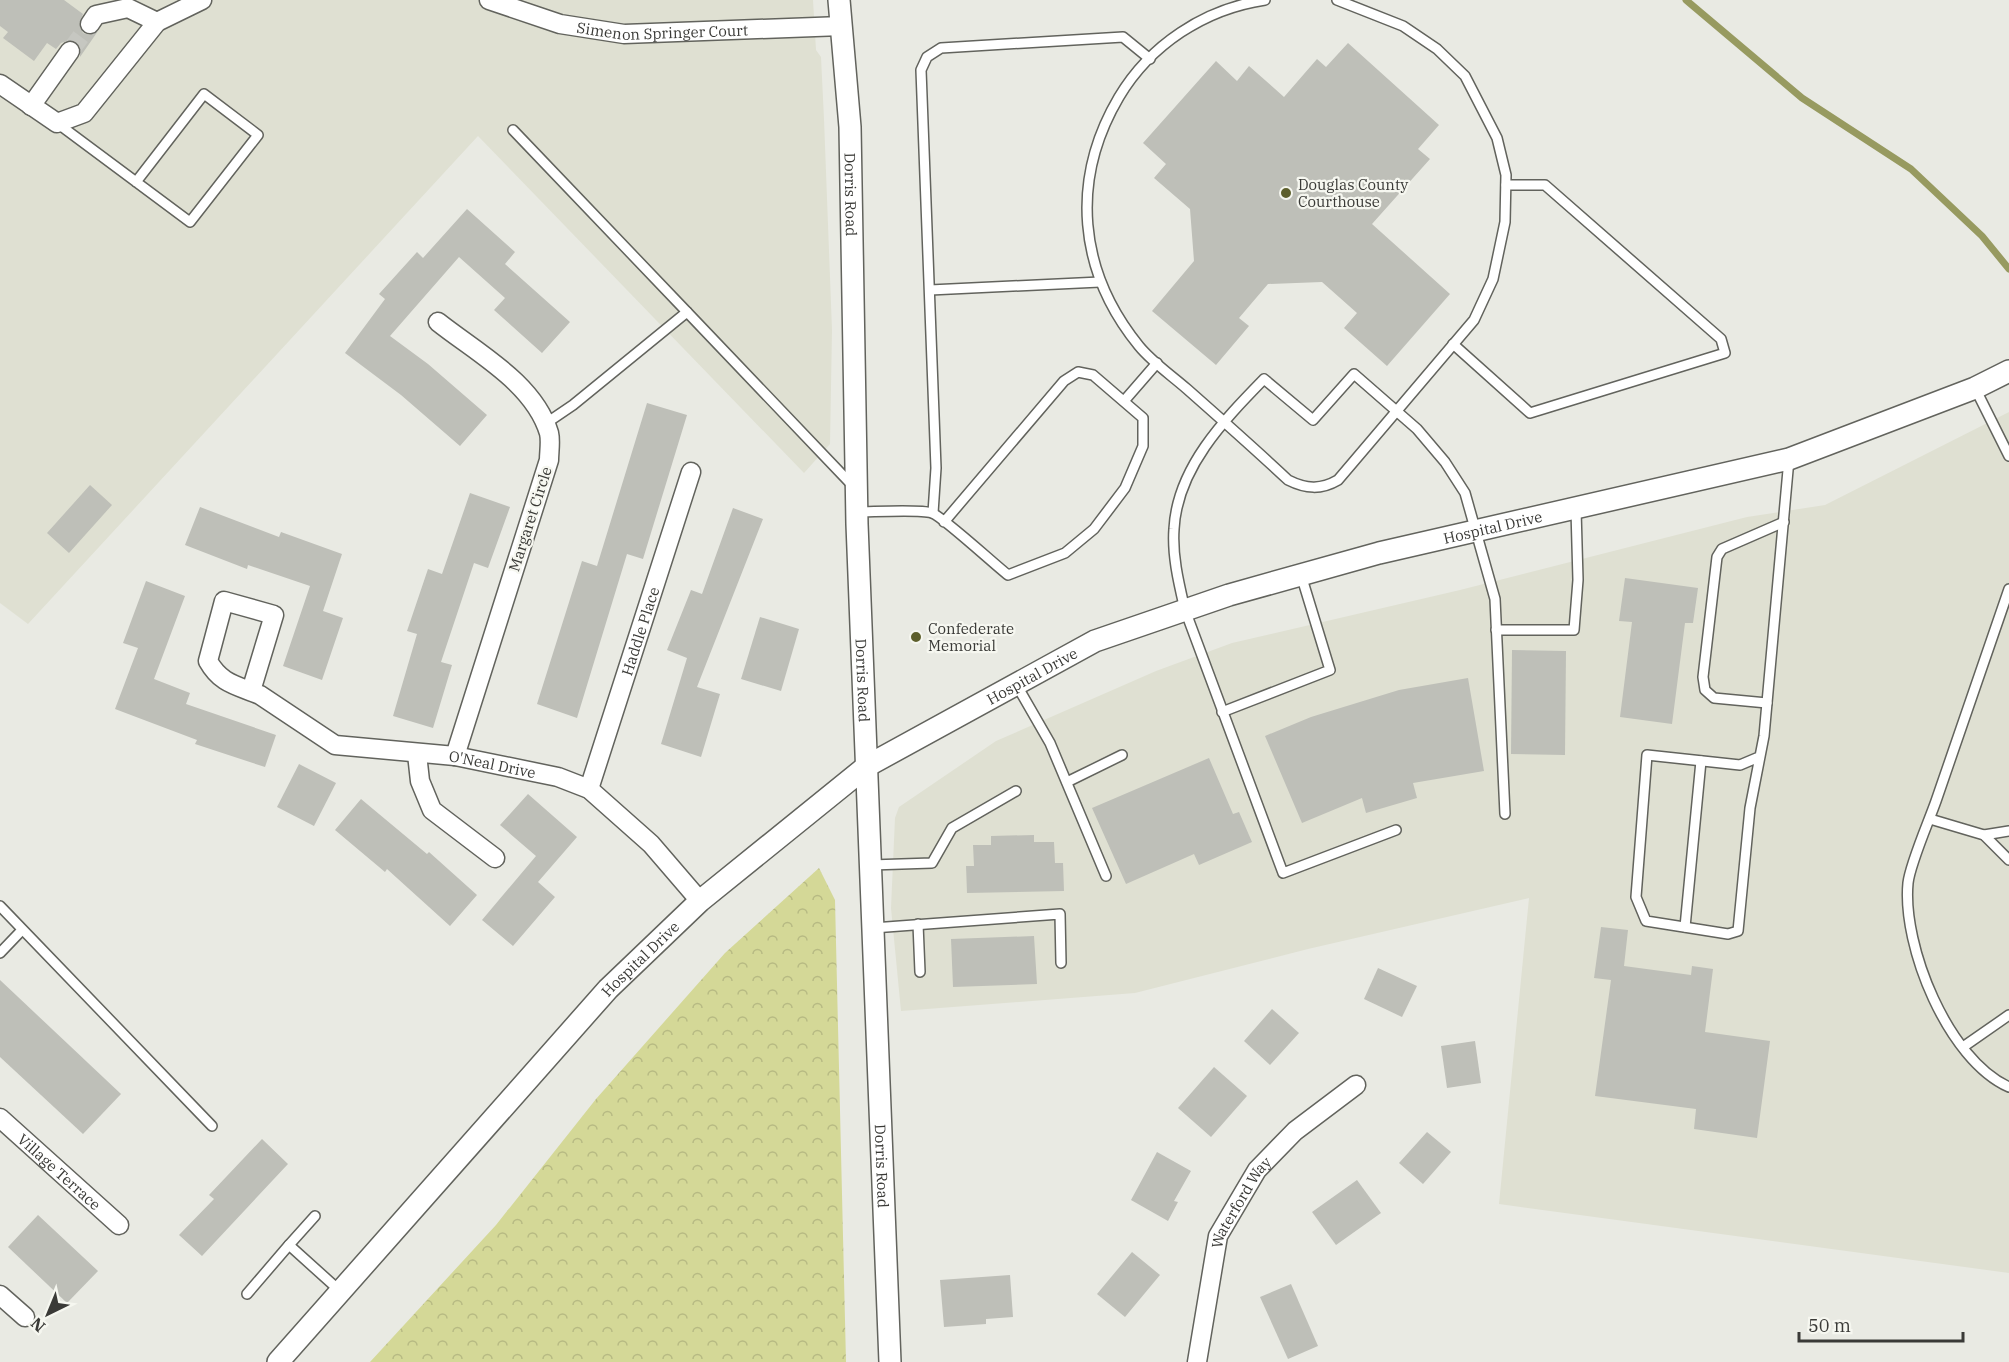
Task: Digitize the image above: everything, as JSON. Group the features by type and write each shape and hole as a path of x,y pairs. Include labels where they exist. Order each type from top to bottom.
{"street":[{"path":"0,84 57,123 84,114 158,22 202,0"},
{"name":"Simenon Springer Court","path":"489,0 560,24 624,34 842,26"},
{"name":"Dorris Road","path":"839,0 850,127 857,512 890,1362"},
{"path":"90,24 96,15 128,8 158,22"},
{"path":"31,106 70,51"},
{"name":"Margaret Circle","path":"438,322 516,383 536,404 550,434 549,460 455,756"},
{"name":"Hospital Drive","path":"278,1362 608,989 700,901 867,766 1095,641 1185,610 1379,553 1576,510 1789,459 1975,388 2009,371"},
{"name":"Haddle Place","path":"589,789 691,472"},
{"name":"O'Neal Drive","path":"251,691 274,615 224,601 208,661 217,677 251,691 335,744 455,756 558,777 589,789 651,844 700,901"},
{"path":"417,754 420,781 432,810 495,858"},
{"name":"Waterford Way","path":"1196,1362 1218,1236 1257,1170 1295,1131 1356,1085"},
{"name":"Village Terrace","path":"0,1118 120,1225"},
{"path":"0,1295 25,1317"}],"lane":[{"path":"1265,0 1244,3 1198,20 1132,76 1106,120 1092,154 1085,206 1100,282 1140,347 1288,480 1301,486 1315,488 1328,486 1338,480 1474,320 1493,279 1505,222 1506,185 1497,138 1465,76 1437,49 1403,26 1337,0"},
{"path":"933,513 936,468 921,70 927,57 940,48 1124,37 1150,59"},
{"path":"57,123 135,182 190,222 258,135 204,94 135,182"},
{"path":"513,130 857,490"},
{"path":"1454,344 1530,413 1725,353 1721,339 1545,185 1506,185"},
{"path":"930,290 1100,282"},
{"path":"545,424 573,405 687,312"},
{"path":"1124,401 1157,363"},
{"path":"857,512 933,513 1008,575 1065,553 1095,529 1125,488 1143,446 1143,418 1093,375 1078,372 1064,381 944,522"},
{"path":"1396,830 1284,873 1185,610 1176,567 1174,528 1182,488 1200,453 1224,422 1264,379 1313,420 1354,374 1417,429 1465,493 1495,598 1504,814"},
{"path":"1975,388 2009,456"},
{"path":"1759,757 1740,765 1647,755 1636,897 1646,921 1728,934 1738,931 1750,808 1759,757 1767,703 1789,459"},
{"path":"1496,630 1574,630 1578,580 1576,510"},
{"path":"1767,703 1714,698 1705,690 1703,677 1717,557 1722,549 1784,522"},
{"path":"1222,712 1330,670 1301,575"},
{"path":"2009,589 1908,882 1913,941 1928,988 1956,1041 1999,1082 2009,1087"},
{"path":"1016,684 1050,743 1106,876"},
{"path":"1066,782 1122,755"},
{"path":"1684,927 1701,761"},
{"path":"871,865 932,863 952,828 1016,791"},
{"path":"1930,819 1984,835 2009,831"},
{"path":"1984,835 2009,860"},
{"path":"0,906 212,1126"},
{"path":"873,928 1059,914 1060,963"},
{"path":"918,924 920,972"},
{"path":"0,953 22,930"},
{"path":"1963,1047 2009,1016"},
{"path":"247,1294 315,1216"},
{"path":"290,1245 340,1292"}],"shaded area":[{"path":"0,0 813,0 816,50 821,57 824,119 832,330 830,444 804,473 478,136 28,624 0,603"},
{"path":"2009,412 2009,1273 1499,1204 1529,898 1308,949 1135,993 901,1011 891,908 895,818 899,807 996,741 1156,671 1232,643 1460,590 1747,517 1825,505"}],"green space":[{"path":"819,868 835,900 846,1362 370,1362 496,1225 596,1099 725,953"}],"building":[{"path":"0,0 64,0 83,14 79,24 83,33 90,35 98,31 80,57 80,46 70,40 61,43 56,49 47,43 34,61 3,38 8,32 0,26"},
{"name":"Douglas County Courthouse","path":"1348,43 1439,125 1418,149 1430,159 1372,224 1450,294 1387,366 1344,328 1357,313 1322,282 1268,284 1239,318 1249,326 1216,365 1152,311 1194,261 1190,209 1154,178 1166,164 1143,143 1216,61 1237,81 1249,66 1284,97 1317,59 1326,67"},
{"path":"467,209 515,252 505,264 570,322 542,353 494,310 505,298 459,257 390,336 428,364 487,415 460,446 401,395 345,353 385,299 379,294 417,252 423,258"},
{"path":"647,403 687,415 643,559 627,554 577,718 537,704 582,561 597,566"},
{"path":"90,485 112,505 69,553 47,533"},
{"path":"470,493 510,507 488,568 474,563 441,662 452,665 433,728 393,716 417,634 407,631 428,569 442,574"},
{"path":"200,507 279,537 281,532 342,554 323,611 343,618 322,680 283,666 310,586 248,565 247,569 185,545"},
{"path":"733,508 763,519 697,687 720,694 701,757 661,744 687,658 667,650 691,590 702,594"},
{"path":"1625,578 1698,588 1693,623 1685,623 1672,724 1620,717 1632,622 1619,621"},
{"path":"146,581 185,596 154,679 190,693 186,704 276,735 265,767 195,744 197,740 115,709 138,648 123,643"},
{"path":"760,617 799,629 781,691 741,679"},
{"path":"1512,650 1566,651 1565,755 1511,754"},
{"path":"1468,678 1484,771 1413,783 1417,798 1366,813 1362,798 1302,823 1265,736 1311,717 1399,690"},
{"path":"1209,758 1233,814 1239,812 1252,842 1199,865 1194,854 1126,884 1092,808"},
{"path":"299,764 336,783 314,826 277,807"},
{"path":"528,794 577,837 538,882 555,897 513,946 482,920 536,856 500,825"},
{"path":"361,799 427,854 429,852 477,895 450,926 387,869 385,872 335,830"},
{"path":"1034,835 1034,842 1054,842 1055,863 1063,863 1064,891 967,893 966,866 974,866 973,845 991,845 991,836"},
{"path":"1601,927 1628,930 1624,966 1691,975 1692,966 1713,969 1705,1032 1770,1041 1757,1138 1694,1129 1696,1109 1595,1096 1611,980 1594,978"},
{"path":"1034,936 1037,984 953,987 951,939"},
{"path":"1378,968 1417,986 1402,1017 1364,999"},
{"path":"0,980 121,1094 83,1134 0,1057"},
{"path":"1272,1009 1299,1033 1270,1065 1244,1041"},
{"path":"1475,1041 1481,1083 1447,1088 1441,1046"},
{"path":"1214,1067 1247,1096 1211,1137 1178,1108"},
{"path":"1427,1132 1451,1152 1423,1184 1399,1163"},
{"path":"262,1139 288,1164 202,1256 179,1235 214,1199 209,1195"},
{"path":"1157,1152 1191,1171 1174,1201 1178,1202 1168,1221 1131,1200"},
{"path":"1357,1180 1381,1213 1336,1245 1312,1212"},
{"path":"38,1215 98,1271 67,1303 8,1247"},
{"path":"1132,1252 1160,1275 1125,1317 1097,1294"},
{"path":"1010,1275 1013,1317 986,1319 986,1324 944,1327 940,1280"},
{"path":"1291,1284 1318,1346 1288,1359 1260,1297"}],"waterway":[{"path":"1686,0 1802,98 1911,169 1982,236 2009,269"}],"tunnel":[{"path":"70,51 90,24"}],"place":[{"name":"Douglas County Courthouse","path":"1286,193"},
{"name":"Confederate Memorial","path":"916,637"}]}
